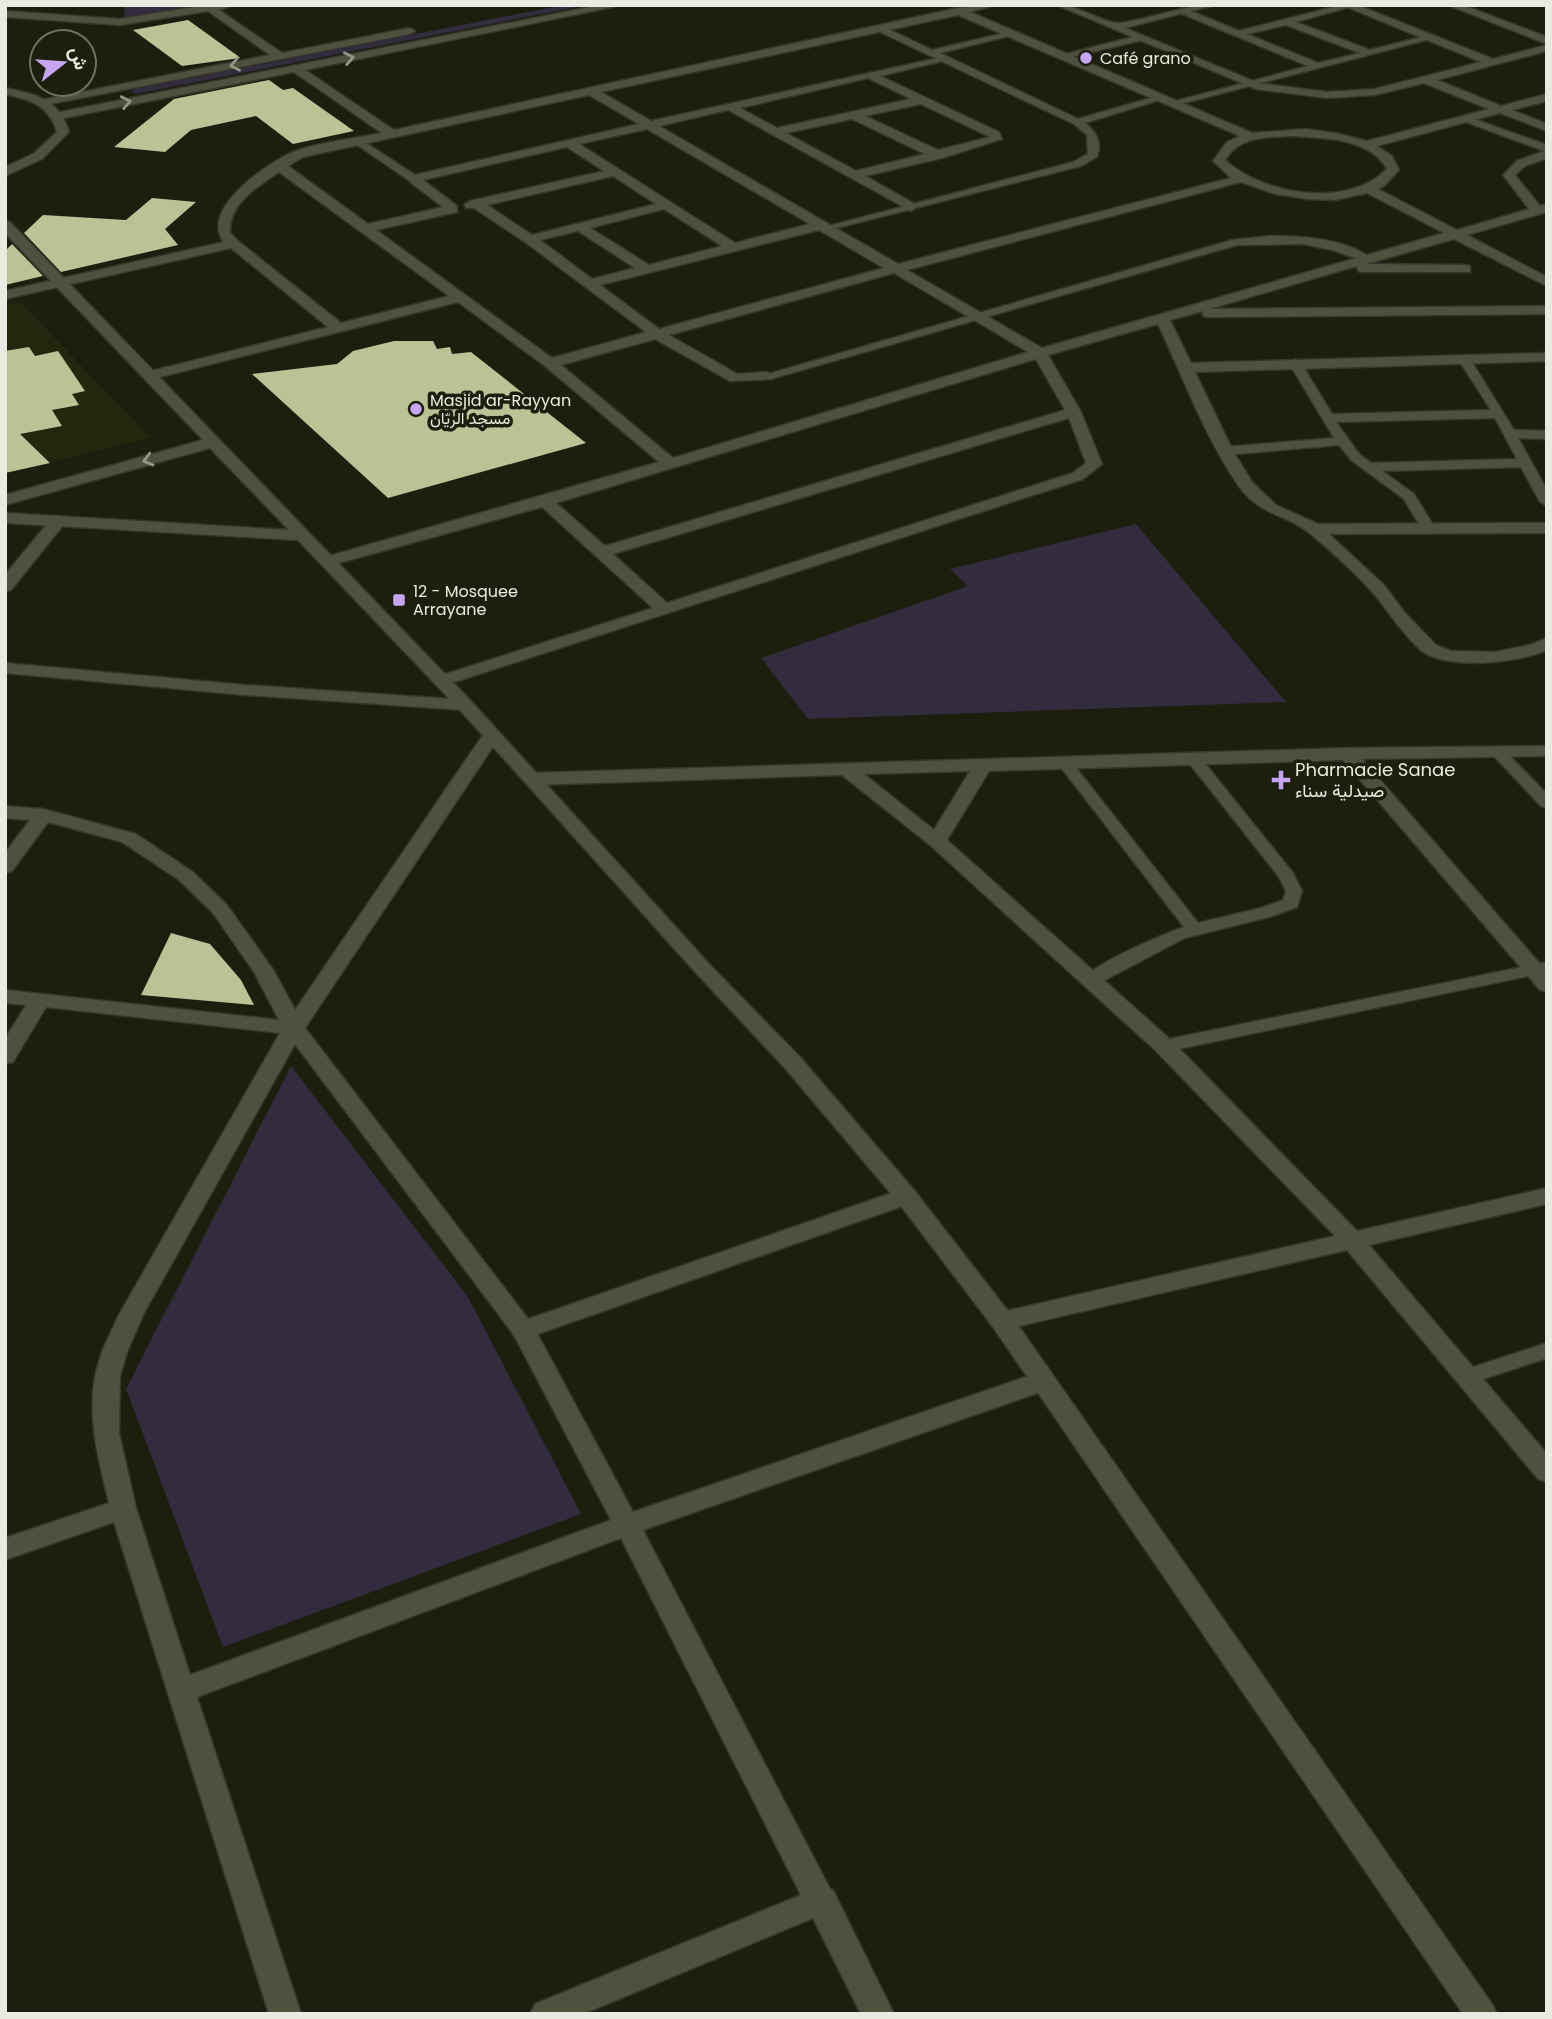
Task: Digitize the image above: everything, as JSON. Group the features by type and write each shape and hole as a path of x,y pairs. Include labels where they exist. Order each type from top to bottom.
{"street":[{"path":"5,14 120,22 228,5"},
{"path":"59,115 617,5"},
{"path":"947,5 1252,137"},
{"path":"337,327 233,244 224,233 225,214 233,204 279,166 299,154 990,5"},
{"path":"1062,5 1248,83 1285,91 1327,95 1356,95 1547,48"},
{"path":"1114,27 1210,5"},
{"path":"1452,5 1547,41"},
{"path":"1348,6 1489,61"},
{"path":"210,8 279,56"},
{"path":"5,92 45,102 424,28"},
{"path":"414,179 870,75 937,55"},
{"path":"295,68 390,134"},
{"path":"856,175 991,141 996,137 870,75"},
{"path":"1424,79 1547,128"},
{"path":"442,681 1078,476 1094,464 1074,412 1040,353 591,91"},
{"path":"1366,145 1547,97"},
{"path":"776,132 923,100"},
{"path":"5,172 33,160 53,146 63,132 59,115 45,102"},
{"path":"730,107 911,207"},
{"path":"853,115 938,155"},
{"path":"1293,132 1322,134 1366,145 1378,150 1391,161 1393,170 1387,180 1369,189 1322,195 1290,193 1240,179 1227,172 1219,161 1224,148 1252,137 1293,132"},
{"path":"569,143 732,247"},
{"path":"328,561 545,501 1040,353 1542,210 1509,175 1514,167 1547,152"},
{"path":"279,166 550,363 670,463"},
{"path":"364,229 615,172"},
{"path":"414,179 453,209"},
{"path":"550,363 1240,179"},
{"path":"1369,189 1460,234 1547,282"},
{"path":"477,204 530,239 656,333 735,378 767,376"},
{"path":"530,239 667,205"},
{"path":"5,225 465,705 704,970 792,1062 906,1196 1002,1321 1481,2014"},
{"path":"580,227 648,270"},
{"path":"591,284 732,247 826,227"},
{"path":"5,295 233,244"},
{"path":"1336,268 1465,269"},
{"path":"148,376 459,298"},
{"path":"1182,313 1547,310"},
{"path":"1162,318 1225,451 1254,495 1270,508 1315,529 1379,590 1421,641 1438,653 1467,658 1495,657 1535,649 1547,643"},
{"path":"1184,368 1547,356"},
{"path":"603,552 1074,412"},
{"path":"5,500 214,442"},
{"path":"545,501 663,608"},
{"path":"5,518 304,536"},
{"path":"5,586 58,521"},
{"path":"1315,529 1547,528"},
{"path":"5,668 465,705"},
{"path":"285,2014 123,1508 108,1448 105,1399 111,1360 132,1312 294,1028 491,736"},
{"path":"532,779 1348,754 1547,751"},
{"path":"1348,754 1543,974"},
{"path":"937,841 982,766"},
{"path":"848,771 937,841 1164,1046 1353,1241 1547,1472"},
{"path":"5,811 43,815 129,838 186,876 220,909 264,971 294,1028 523,1330 822,1900 878,2014"},
{"path":"5,867 43,815"},
{"path":"5,996 294,1028"},
{"path":"5,1057 40,999"},
{"path":"523,1330 906,1196"},
{"path":"1002,1321 1547,1196"},
{"path":"183,1690 627,1525 1044,1381"},
{"path":"5,1549 123,1508"},
{"path":"546,2014 822,1900"}],"lane":[{"path":"1238,34 1348,6"},
{"path":"1183,11 1315,66"},
{"path":"1286,22 1369,53"},
{"path":"826,227 1077,164 1093,155 1095,145 1090,130 1077,122 881,29"},
{"path":"937,55 1010,33"},
{"path":"1063,56 1140,38"},
{"path":"1077,122 1429,38"},
{"path":"1466,119 1547,152"},
{"path":"358,140 414,179"},
{"path":"767,376 1213,248 1257,239 1324,243 1342,247 1366,260"},
{"path":"1464,359 1499,414 1547,502"},
{"path":"1295,363 1342,441 1355,457 1409,498 1427,528"},
{"path":"1329,418 1499,414"},
{"path":"1510,435 1547,436"},
{"path":"1225,451 1342,441"},
{"path":"1371,467 1526,463"},
{"path":"1498,752 1547,803"},
{"path":"1091,980 1161,942 1194,929 1276,910 1291,903 1294,891 1274,859 1194,759"},
{"path":"1065,763 1194,929"},
{"path":"1164,1046 1543,974"},
{"path":"1465,1377 1547,1350"}],"shaded area":[{"path":"200,5 125,19 124,6"},
{"path":"564,5 587,5 135,94 130,90"},
{"path":"20,302 151,438 5,473 5,305"},
{"path":"1136,524 1286,702 808,719 761,658 968,586 950,569"},
{"path":"291,1066 468,1297 581,1514 223,1647 126,1389"}],"building":[{"path":"188,20 240,58 182,66 133,30"},
{"path":"269,80 283,90 293,88 354,131 293,144 256,116 191,130 165,152 114,147 174,99"},
{"path":"152,198 196,202 165,229 178,245 61,272 24,233 43,215 126,220"},
{"path":"12,244 43,276 5,285 5,251"},
{"name":"Masjid ar-Rayyan مسجد الريّان","path":"394,341 433,341 437,349 450,347 452,354 471,352 586,443 388,498 252,374 337,364 353,351"},
{"path":"29,347 35,356 58,351 85,391 72,394 79,405 52,410 62,426 20,434 50,463 5,473 5,351"},
{"path":"171,933 210,944 241,980 254,1005 141,995"}],"place":[{"name":"Café grano","path":"1086,58"},
{"name":"Masjid ar-Rayyan مسجد الريّان","path":"416,409"},
{"name":"12 - Mosquee Arrayane","path":"399,600"},
{"name":"Pharmacie Sanae صيدلية سناء","path":"1281,780"}]}
